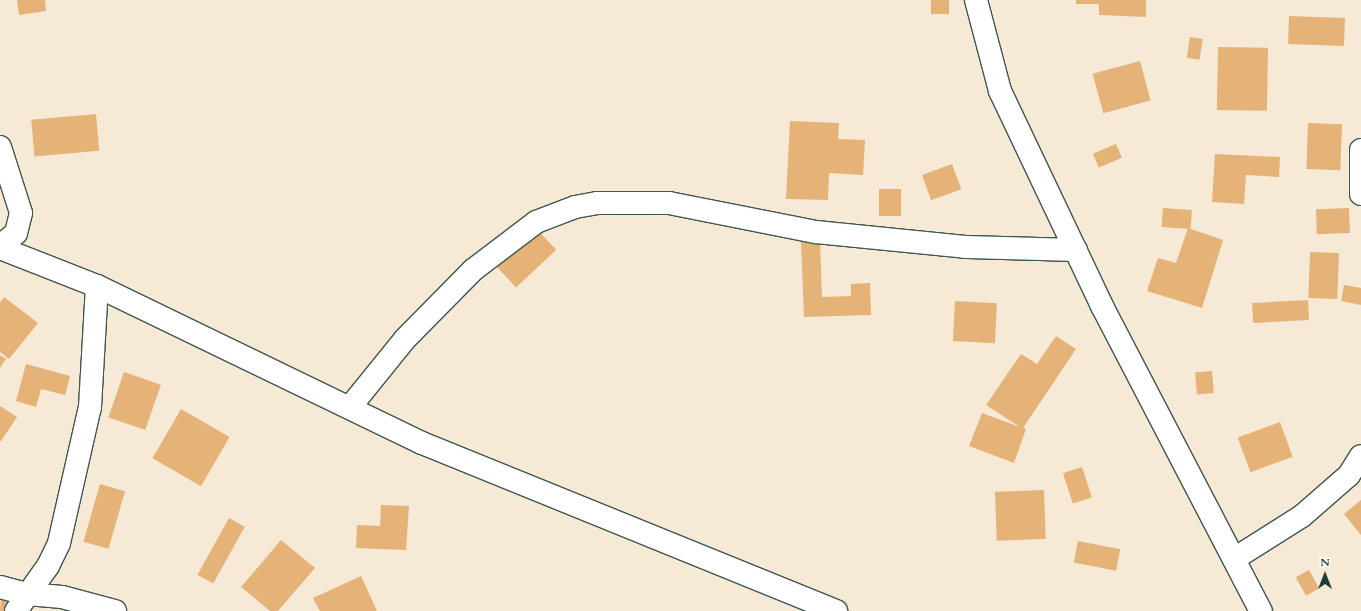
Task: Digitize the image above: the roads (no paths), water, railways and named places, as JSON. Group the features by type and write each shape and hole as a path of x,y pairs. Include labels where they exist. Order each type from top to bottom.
{"street":[{"path":"976,0 1000,91 1102,306 1261,611"},
{"path":"0,148 21,213 16,233 0,247 97,286 422,443 836,611"},
{"path":"1361,150 1361,194"},
{"path":"350,407 405,339 473,270 536,222 582,206 597,203 669,203 816,232 965,246 1076,250"},
{"path":"21,603 48,566 59,543 90,407 97,286"},
{"path":"1234,559 1302,516 1349,475 1361,456"},
{"path":"0,587 21,603 62,597 115,611"}]}
